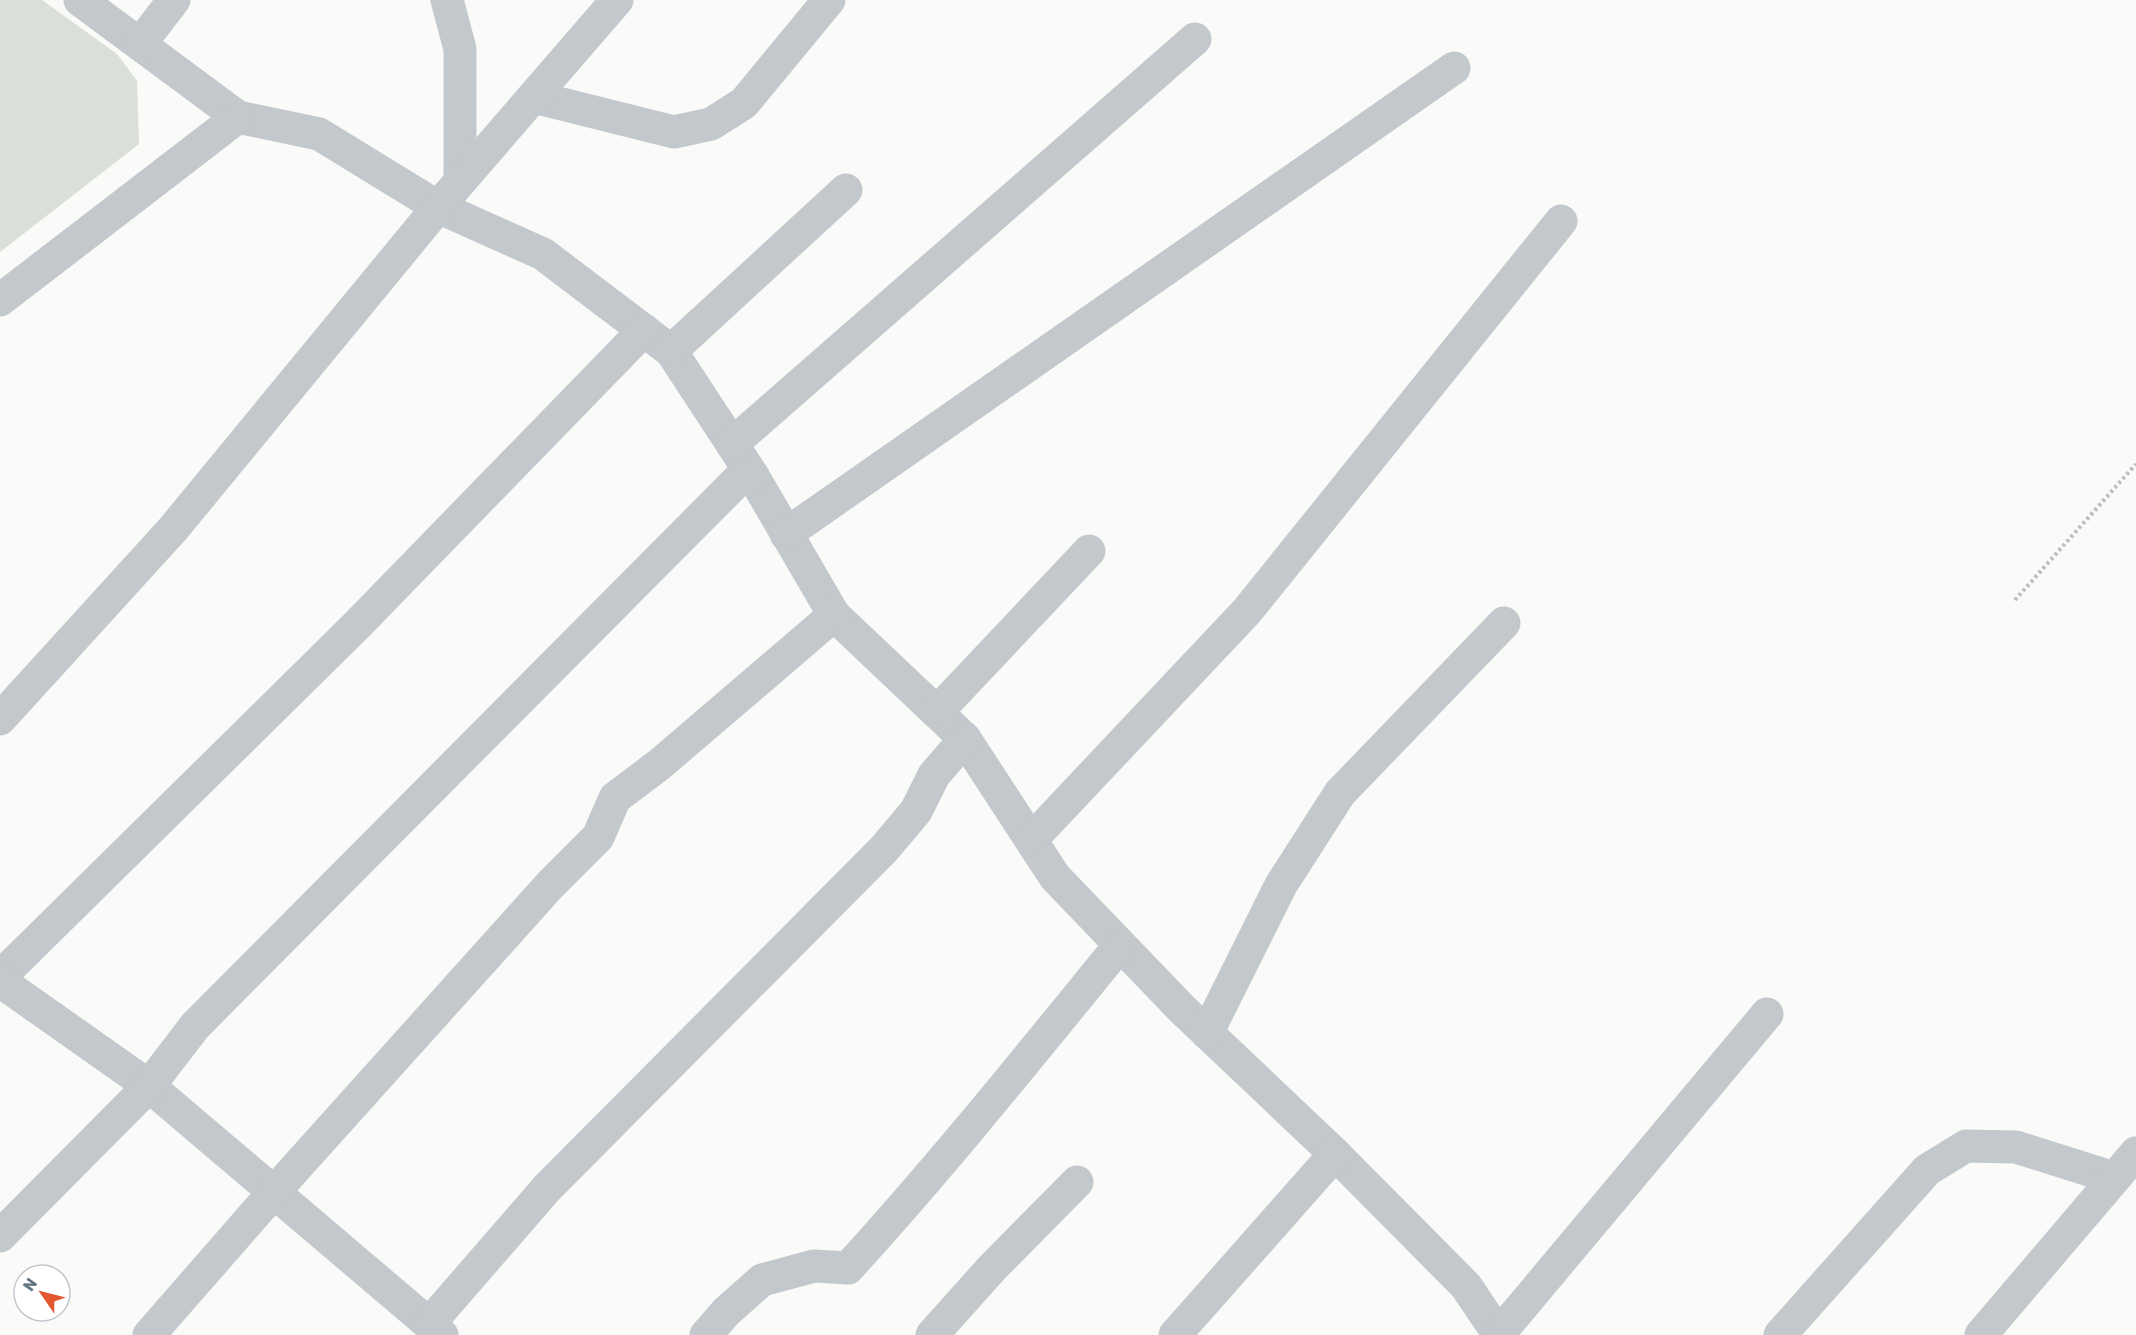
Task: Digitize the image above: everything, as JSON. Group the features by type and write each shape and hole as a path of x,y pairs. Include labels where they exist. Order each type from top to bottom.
{"street":[{"path":"80,0 238,117 319,134 438,207 543,254 671,351 753,476 834,615 965,739 1055,877 1207,1033 1335,1154 1466,1286 1499,1335 1767,1014"},
{"path":"140,44 174,0"},
{"path":"447,0 460,49 460,181"},
{"path":"0,719 173,529 438,207 617,0"},
{"path":"534,97 674,132 711,124 744,103 829,0"},
{"path":"732,444 1195,39"},
{"path":"786,534 1454,68"},
{"path":"0,300 238,117"},
{"path":"671,351 846,190"},
{"path":"1031,840 1247,611 1561,221"},
{"path":"644,330 358,624 0,979 149,1086 435,1330 547,1188 884,849 916,811 934,775 965,739"},
{"path":"0,1236 149,1086 195,1026 739,479 753,476"},
{"path":"937,712 1089,551"},
{"path":"149,1335 274,1192 550,885 598,837 615,798 660,764 834,615"},
{"path":"1207,1033 1281,885 1340,793 1504,623"},
{"path":"706,1335 726,1312 762,1280 814,1266 848,1268 1025,1061 1120,945"},
{"path":"1780,1335 1927,1170 1966,1146 2016,1147 2114,1178"},
{"path":"1981,1335 2136,1153"},
{"path":"1175,1335 1335,1154"},
{"path":"932,1335 992,1268 1077,1182"}],"path":[{"path":"2015,600 2136,464"}],"shaded area":[{"path":"0,0 42,0 117,54 137,81 139,144 0,252"}]}
